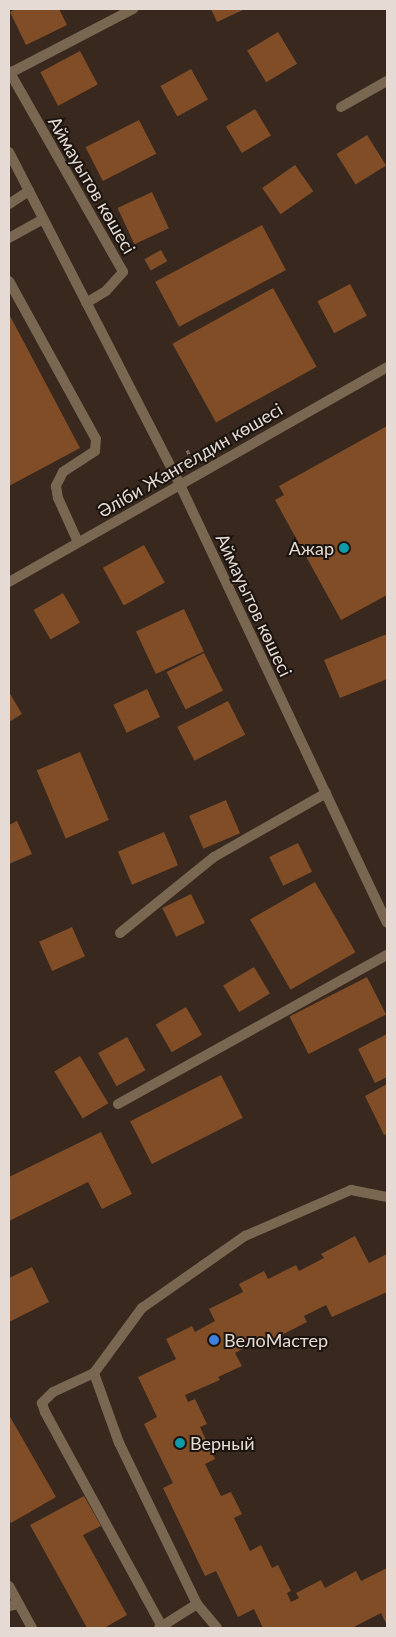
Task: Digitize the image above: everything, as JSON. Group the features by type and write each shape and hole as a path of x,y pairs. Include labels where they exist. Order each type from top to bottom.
{"street":[{"path":"9,72 133,9"},
{"name":"Аймауытов көшесі","path":"9,72 123,272 106,291 86,303"},
{"path":"341,107 387,81"},
{"name":"Аймауытов көшесі","path":"9,152 180,485 387,922"},
{"path":"9,204 29,191"},
{"path":"9,238 43,219"},
{"path":"9,281 96,440 95,451 64,472 56,486 58,498 78,542"},
{"name":"Әліби Жангелдин көшесі","path":"9,582 387,367"},
{"path":"120,933 214,857 326,793"},
{"path":"118,1104 387,955"},
{"path":"197,1604 160,1628 44,1412 42,1403 53,1392 94,1373 142,1308 245,1236 351,1190 387,1197"},
{"path":"94,1373 119,1443 197,1604 217,1628"},
{"path":"9,1586 14,1605 32,1628"}],"building":[{"path":"16,9 59,9 67,25 26,45 10,12"},
{"path":"211,9 245,9 217,22"},
{"path":"278,32 297,64 266,82 247,51"},
{"path":"80,51 98,85 58,106 40,72"},
{"path":"191,69 208,100 177,117 160,86"},
{"path":"255,109 271,136 242,153 226,127"},
{"path":"139,120 156,154 103,181 86,147"},
{"path":"367,135 386,166 356,185 336,154"},
{"path":"295,165 313,191 281,214 262,188"},
{"path":"152,192 169,228 134,244 118,208"},
{"path":"262,225 286,270 179,327 155,282"},
{"path":"161,250 167,261 151,271 144,259"},
{"path":"350,284 367,316 334,333 317,301"},
{"path":"273,288 317,367 216,422 172,344"},
{"path":"9,314 80,448 9,486"},
{"name":"Ажар","path":"387,426 387,595 341,620 275,500 284,495 279,486"},
{"path":"144,545 165,583 124,605 103,568"},
{"path":"63,593 80,622 51,639 34,610"},
{"path":"184,609 204,652 156,674 136,631"},
{"path":"387,634 387,679 340,698 324,660"},
{"path":"204,653 223,690 186,709 167,672"},
{"path":"147,689 160,717 127,733 113,705"},
{"path":"9,692 22,714 9,722"},
{"path":"228,701 245,735 194,761 177,727"},
{"path":"80,752 109,820 66,838 37,770"},
{"path":"226,800 240,833 203,849 189,816"},
{"path":"17,821 32,854 9,864 9,825"},
{"path":"164,832 178,865 132,885 118,852"},
{"path":"298,843 312,872 283,886 269,857"},
{"path":"315,882 356,952 291,990 250,919"},
{"path":"191,894 205,923 176,937 162,908"},
{"path":"72,927 85,956 52,971 39,942"},
{"path":"254,967 270,994 239,1012 223,986"},
{"path":"367,977 386,1014 309,1054 289,1016"},
{"path":"186,1007 202,1035 172,1052 156,1024"},
{"path":"387,1034 387,1077 375,1083 358,1049"},
{"path":"127,1037 145,1070 117,1086 98,1053"},
{"path":"80,1056 108,1103 83,1119 54,1071"},
{"path":"221,1075 243,1118 152,1164 130,1121"},
{"path":"387,1084 387,1134 384,1135 365,1096"},
{"path":"101,1132 132,1194 102,1209 88,1182 9,1221 9,1177"},
{"name":"Верный","path":"355,1236 369,1263 387,1254 387,1292 332,1317 326,1305 304,1316 307,1322 260,1346 258,1341 235,1353 242,1366 218,1377 220,1380 185,1395 188,1402 195,1399 207,1424 200,1427 215,1459 205,1464 221,1496 231,1492 242,1514 234,1518 250,1551 261,1545 272,1568 278,1565 291,1591 287,1593 291,1602 299,1598 296,1593 321,1580 325,1588 356,1571 361,1581 387,1568 386,1623 381,1613 352,1628 263,1628 254,1609 238,1617 216,1571 205,1576 163,1488 173,1483 144,1424 157,1417 138,1377 176,1359 166,1339 192,1326 195,1332 215,1321 209,1309 243,1292 239,1284 264,1271 268,1279 296,1265 299,1271 324,1258 321,1254"},
{"path":"32,1267 49,1302 9,1322 9,1278"},
{"path":"9,1415 56,1497 11,1523 9,1519"},
{"path":"84,1496 101,1526 83,1535 127,1615 104,1628 87,1628 30,1525"}],"place":[{"name":"Ажар","path":"344,548"},
{"name":"ВелоМастер","path":"214,1340"},
{"name":"Верный","path":"180,1443"}]}
